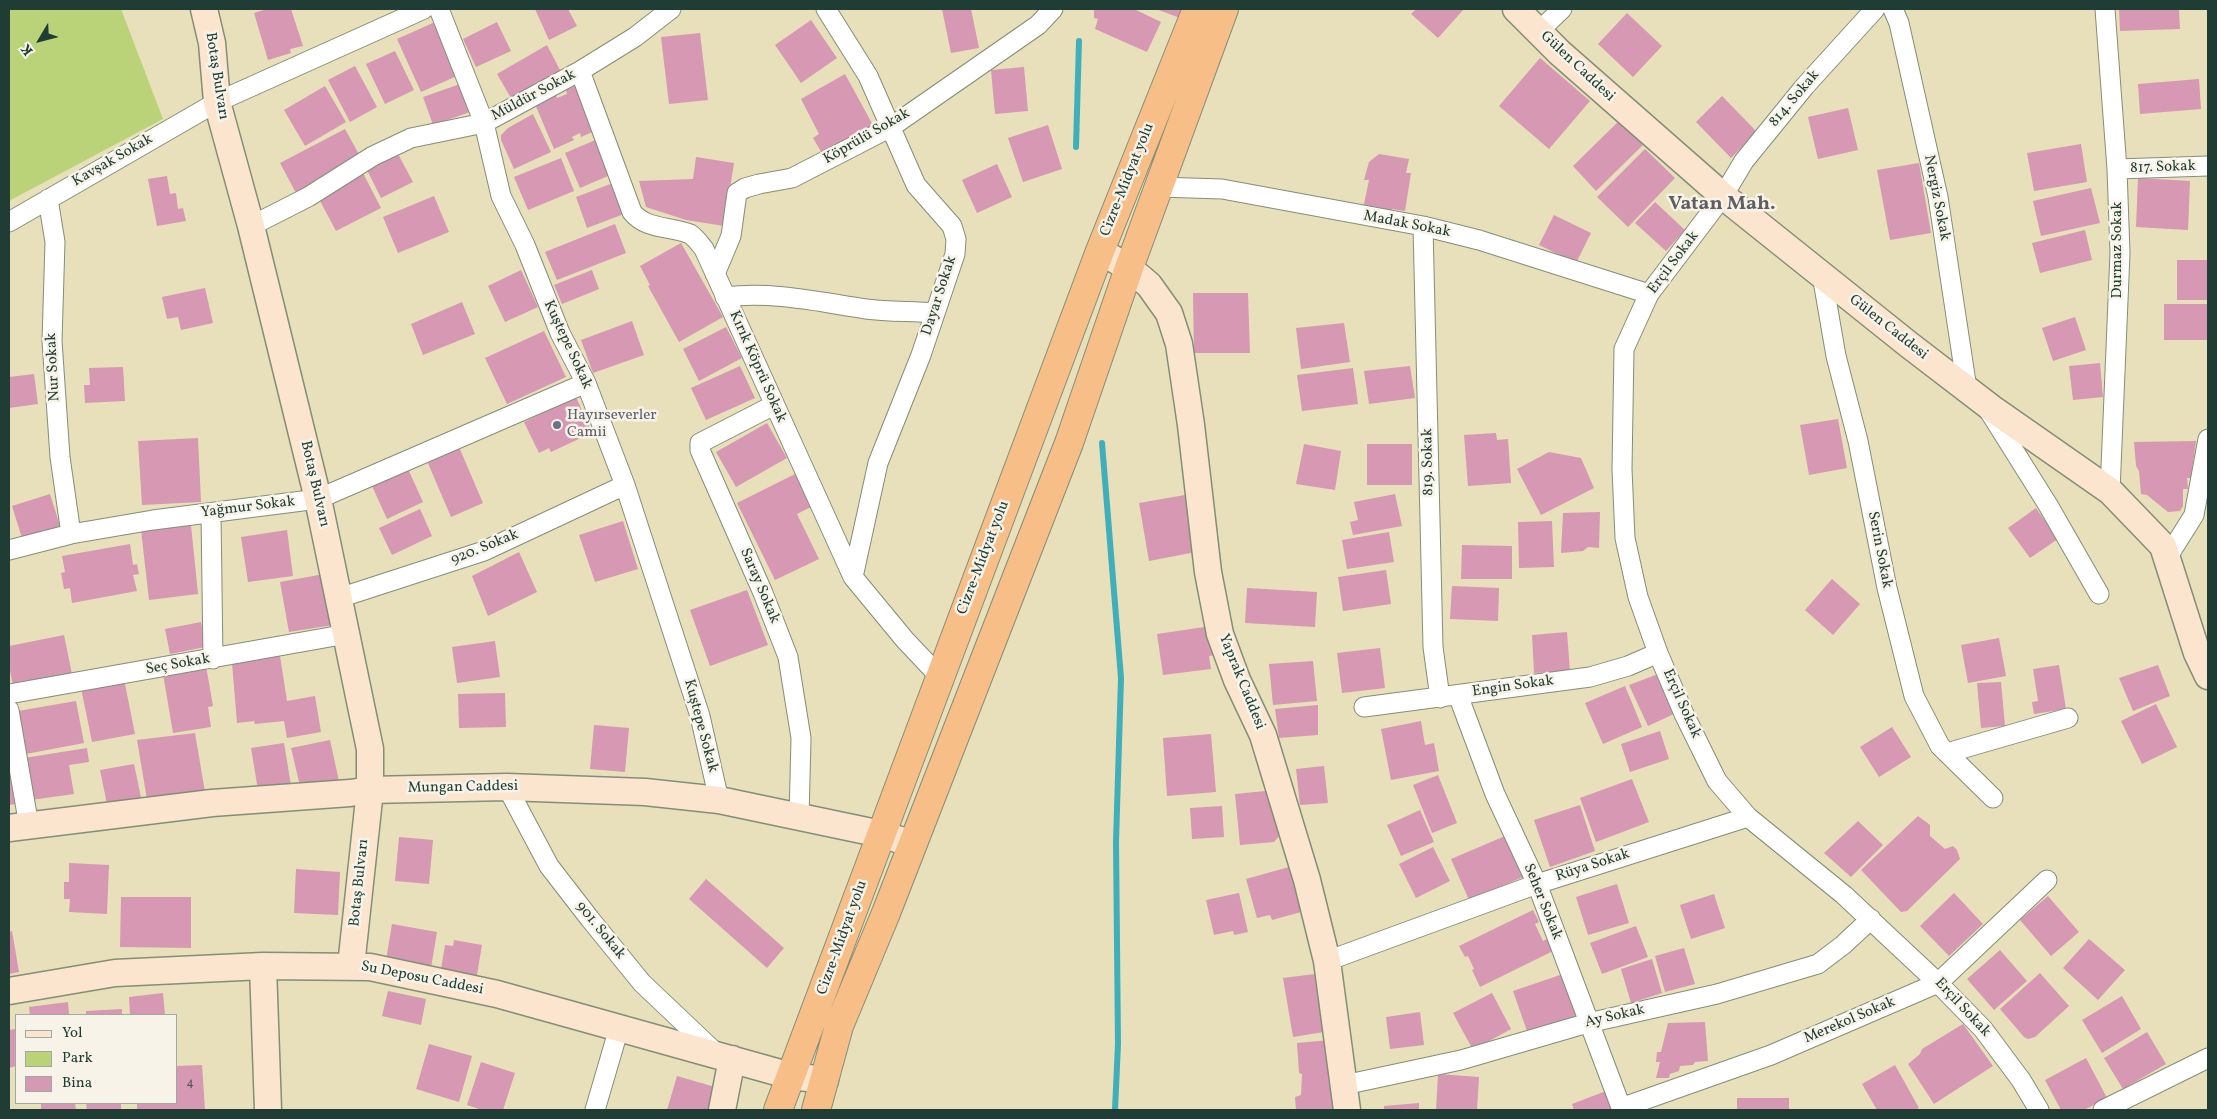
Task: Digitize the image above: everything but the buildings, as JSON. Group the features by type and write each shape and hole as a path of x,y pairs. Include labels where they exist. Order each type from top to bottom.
{"highway":[{"name":"Cizre-Midyat yolu","path":"778,1110 1100,251 1197,9"},
{"name":"Cizre-Midyat yolu","path":"816,1110 839,1026 913,844 1069,443 1158,186 1224,9"}],"street":[{"name":"Botaş Bulvarı","path":"204,9 212,43 217,102 251,226 318,499 370,749 370,790 351,966"},
{"name":"Kavşak Sokak","path":"9,222 217,102 424,9"},
{"name":"Kuştepe Sokak","path":"439,9 484,123 500,196 525,245 560,333 586,383 625,484 700,716 719,800"},
{"name":"Müldür Sokak","path":"251,226 308,197 373,156 411,138 484,123 580,72 635,37 671,9"},
{"name":"Dayar Sokak","path":"826,9 868,76 916,185 952,226 956,239 955,254 921,355 878,463 853,576"},
{"name":"Köprülü Sokak","path":"715,274 731,236 738,193 744,188 792,178 891,126 1038,25 1053,9"},
{"name":"Gülen Caddesi","path":"1516,9 1589,79 1723,196 1975,395 2110,491 2163,546 2197,654 2208,676"},
{"path":"1538,32 1562,9"},
{"name":"814. Sokak","path":"1723,196 1744,161 1805,86 1875,9"},
{"name":"Nergiz Sokak","path":"1893,9 1899,23 1938,197 1975,395"},
{"name":"Durmaz Sokak","path":"2105,9 2117,170 2120,253 2110,491"},
{"name":"Kırık Köprü Sokak","path":"580,72 632,212 638,219 652,225 692,235 704,249 853,576 904,640 940,677"},
{"name":"817. Sokak","path":"2117,170 2208,166"},
{"name":"Madak Sokak","path":"1158,186 1222,189 1424,226 1479,240 1649,294"},
{"name":"Erçil Sokak","path":"1723,196 1649,294 1624,349 1622,470 1625,538 1638,597 1658,653 1716,781 1748,817 1844,895 1938,983 1983,1029 2021,1080 2039,1110"},
{"name":"Nur Sokak","path":"48,199 55,242 52,341 58,438 71,534"},
{"name":"819. Sokak","path":"1424,226 1434,647 1449,696"},
{"name":"Yaprak Caddesi","path":"1100,251 1130,268 1149,285 1169,313 1179,344 1191,425 1208,572 1220,634 1237,680 1263,735 1307,880 1327,961 1347,1110"},
{"name":"Serin Sokak","path":"1822,276 1836,356 1858,441 1887,588 1914,696 1940,746 1992,798"},
{"path":"725,297 747,294 781,295 869,309 935,313"},
{"name":"Yağmur Sokak","path":"9,550 71,534 153,520 318,499 586,383"},
{"path":"1975,395 2048,505 2099,594"},
{"name":"Saray Sokak","path":"774,405 700,442 700,450 763,593 788,657 801,738 799,818"},
{"path":"2167,558 2194,515 2208,439"},
{"name":"920. Sokak","path":"339,598 484,551 625,484"},
{"path":"211,513 213,658"},
{"name":"Seç Sokak","path":"9,694 347,634"},
{"name":"Engin Sokak","path":"1364,707 1590,677 1628,666 1658,653"},
{"name":"Seher Sokak","path":"1449,696 1537,884 1622,1109"},
{"path":"9,710 19,827"},
{"path":"1947,753 2068,718"},
{"name":"Mungan Caddesi","path":"19,827 212,803 370,790 507,787 646,792 719,800 881,834 913,844"},
{"name":"901. Sokak","path":"507,787 549,866 590,919 642,983 725,1057"},
{"name":"Rüya Sokak","path":"1327,961 1537,884 1748,817"},
{"name":"Merekol Sokak","path":"1622,1109 1771,1055 1938,983 2047,880"},
{"name":"Ay Sokak","path":"1344,1085 1461,1060 1588,1023 1717,994 1818,964 1843,945 1871,919"},
{"path":"263,966 268,1110"},
{"name":"Su Deposu Caddesi","path":"9,991 116,972 263,966 370,967 497,994 791,1076 824,1080"},
{"path":"595,1110 619,1028"},
{"path":"722,1110 725,1057"},
{"path":"2102,1110 2208,1058"}],"green space":[{"path":"9,9 121,9 163,119 9,201"}],"waterway":[{"path":"1076,147 1079,41"},
{"path":"1102,443 1121,678 1116,842 1118,1044 1115,1110"}],"place":[{"name":"Hayırseverler Camii","path":"557,425"}],"district":[{"name":"Vatan Mah.","path":"1722,205"}]}
